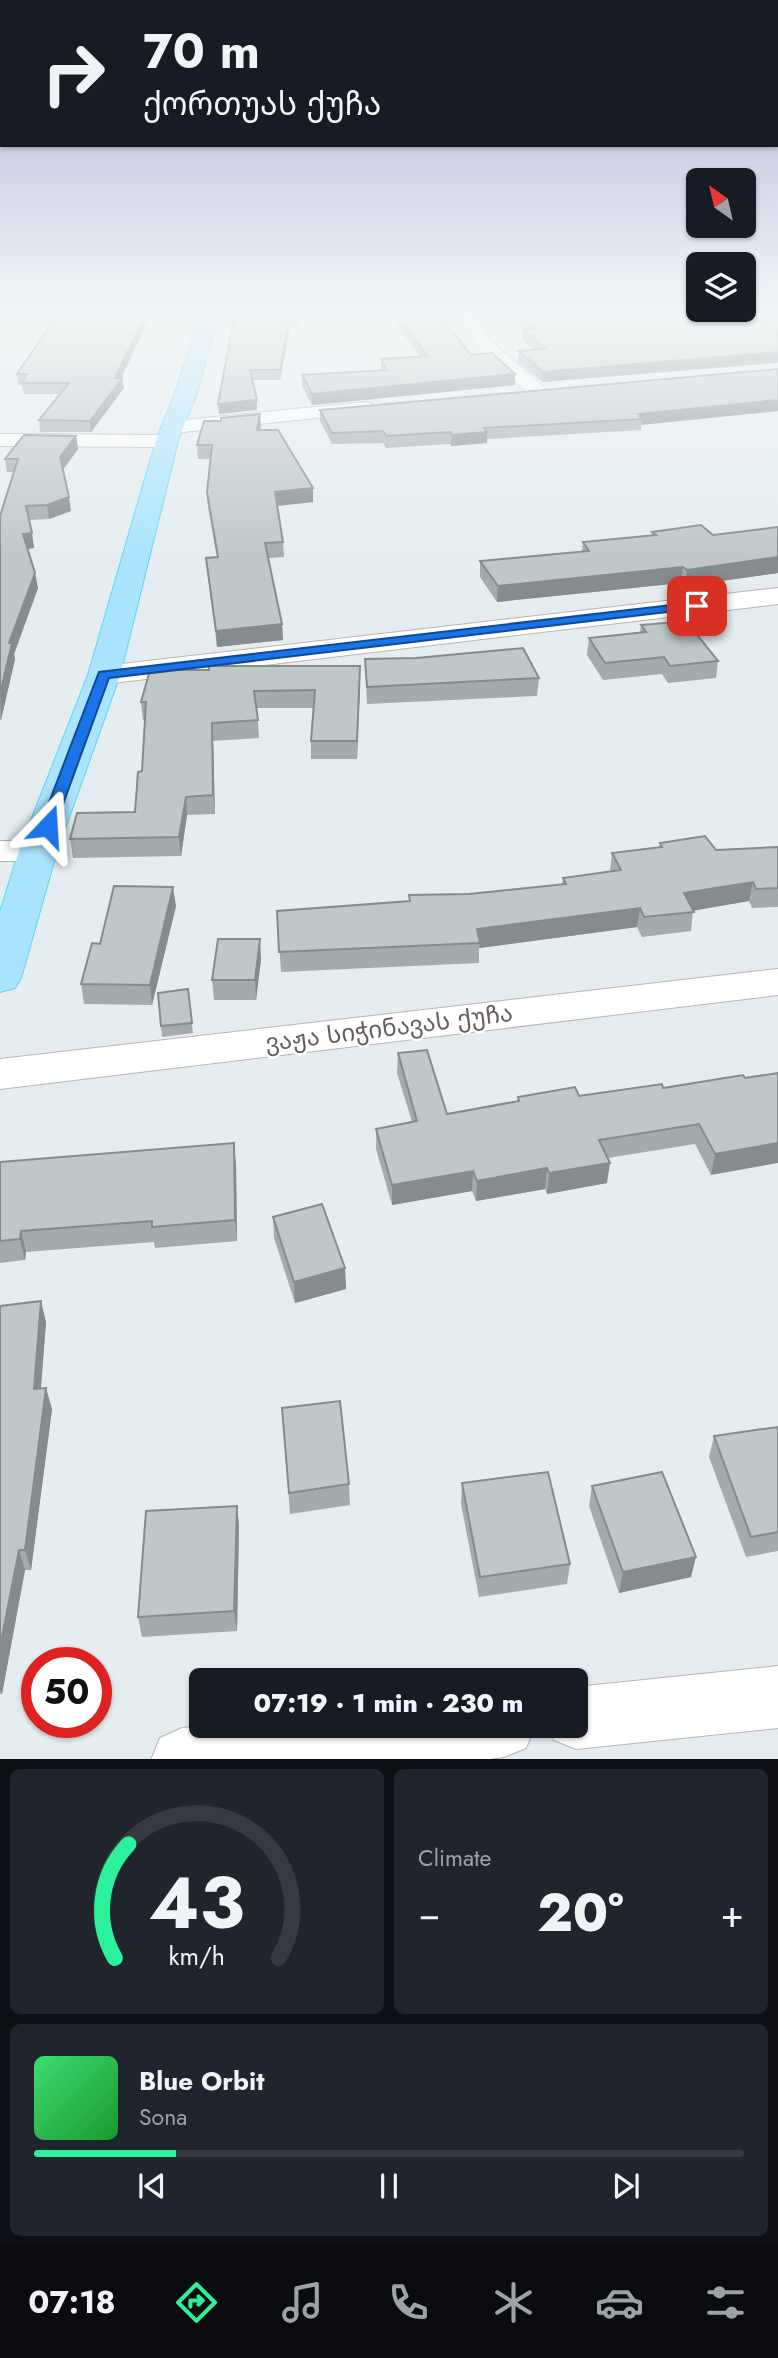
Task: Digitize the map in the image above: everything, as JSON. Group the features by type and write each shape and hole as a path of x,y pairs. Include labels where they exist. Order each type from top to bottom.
{"main road":[{"path":"0,978 38,851 104,675 184,395"}],"street":[{"path":"0,440 171,434 389,405"},
{"path":"104,675 778,596"},
{"path":"0,851 38,851"},
{"name":"ვაჟა სიჭინავას ქუჩა","path":"0,1074 778,982"},
{"path":"588,1717 778,1696"},
{"path":"182,1759 387,1738"}],"building":[{"path":"59,395 109,395 90,421 39,420"},
{"path":"220,395 256,395 257,400 218,404"},
{"path":"487,395 778,395 778,400 638,414 642,419 484,428 487,432 452,435 450,432 386,436 383,431 332,433 320,410"},
{"path":"260,414 257,430 278,430 313,488 275,492 283,542 265,543 282,624 216,631 206,558 218,557 207,492 212,445 197,445 204,421 221,421 221,418"},
{"path":"24,435 76,436 60,457 69,497 47,505 26,506 32,533 23,534 35,573 9,643 12,643 0,694 0,516 18,459 5,459"},
{"path":"701,525 713,535 778,527 778,557 687,570 683,567 498,586 480,561 589,551 583,542 656,535 652,532"},
{"path":"686,621 718,661 670,666 664,657 605,663 589,638 646,632 641,625"},
{"path":"523,648 539,678 367,687 365,659 416,658"},
{"path":"209,666 360,666 357,741 311,741 315,690 254,691 258,720 212,723 213,795 186,797 179,837 70,839 77,813 135,812 138,772 142,771 146,702 141,702 150,670 209,670"},
{"path":"705,836 716,850 778,847 778,888 756,889 753,882 684,893 694,912 644,917 640,908 477,929 480,943 279,952 277,911 410,901 409,895 469,894 566,884 563,878 621,870 612,853 662,847 660,843"},
{"path":"114,886 173,887 150,985 81,984 92,943 100,944"},
{"path":"218,939 260,939 255,980 212,980"},
{"path":"188,989 192,1023 161,1026 158,993"},
{"path":"427,1050 447,1114 519,1101 518,1097 575,1087 579,1096 662,1084 663,1088 743,1075 745,1078 778,1073 778,1143 715,1154 699,1124 599,1140 610,1163 549,1173 547,1168 477,1181 473,1171 392,1185 376,1129 417,1121 398,1053"},
{"path":"234,1143 235,1220 152,1227 152,1221 21,1231 20,1239 0,1241 0,1162"},
{"path":"322,1204 345,1268 294,1282 273,1217"},
{"path":"41,1301 34,1389 46,1388 25,1550 19,1550 0,1647 0,1306"},
{"path":"340,1401 349,1484 289,1493 282,1408"},
{"path":"777,1427 778,1532 751,1537 714,1436"},
{"path":"548,1472 570,1564 480,1577 462,1483"},
{"path":"662,1472 696,1557 623,1572 592,1486"},
{"path":"237,1506 234,1611 138,1617 146,1511"}],"route":[{"path":"48,826 104,675 697,606"}]}
